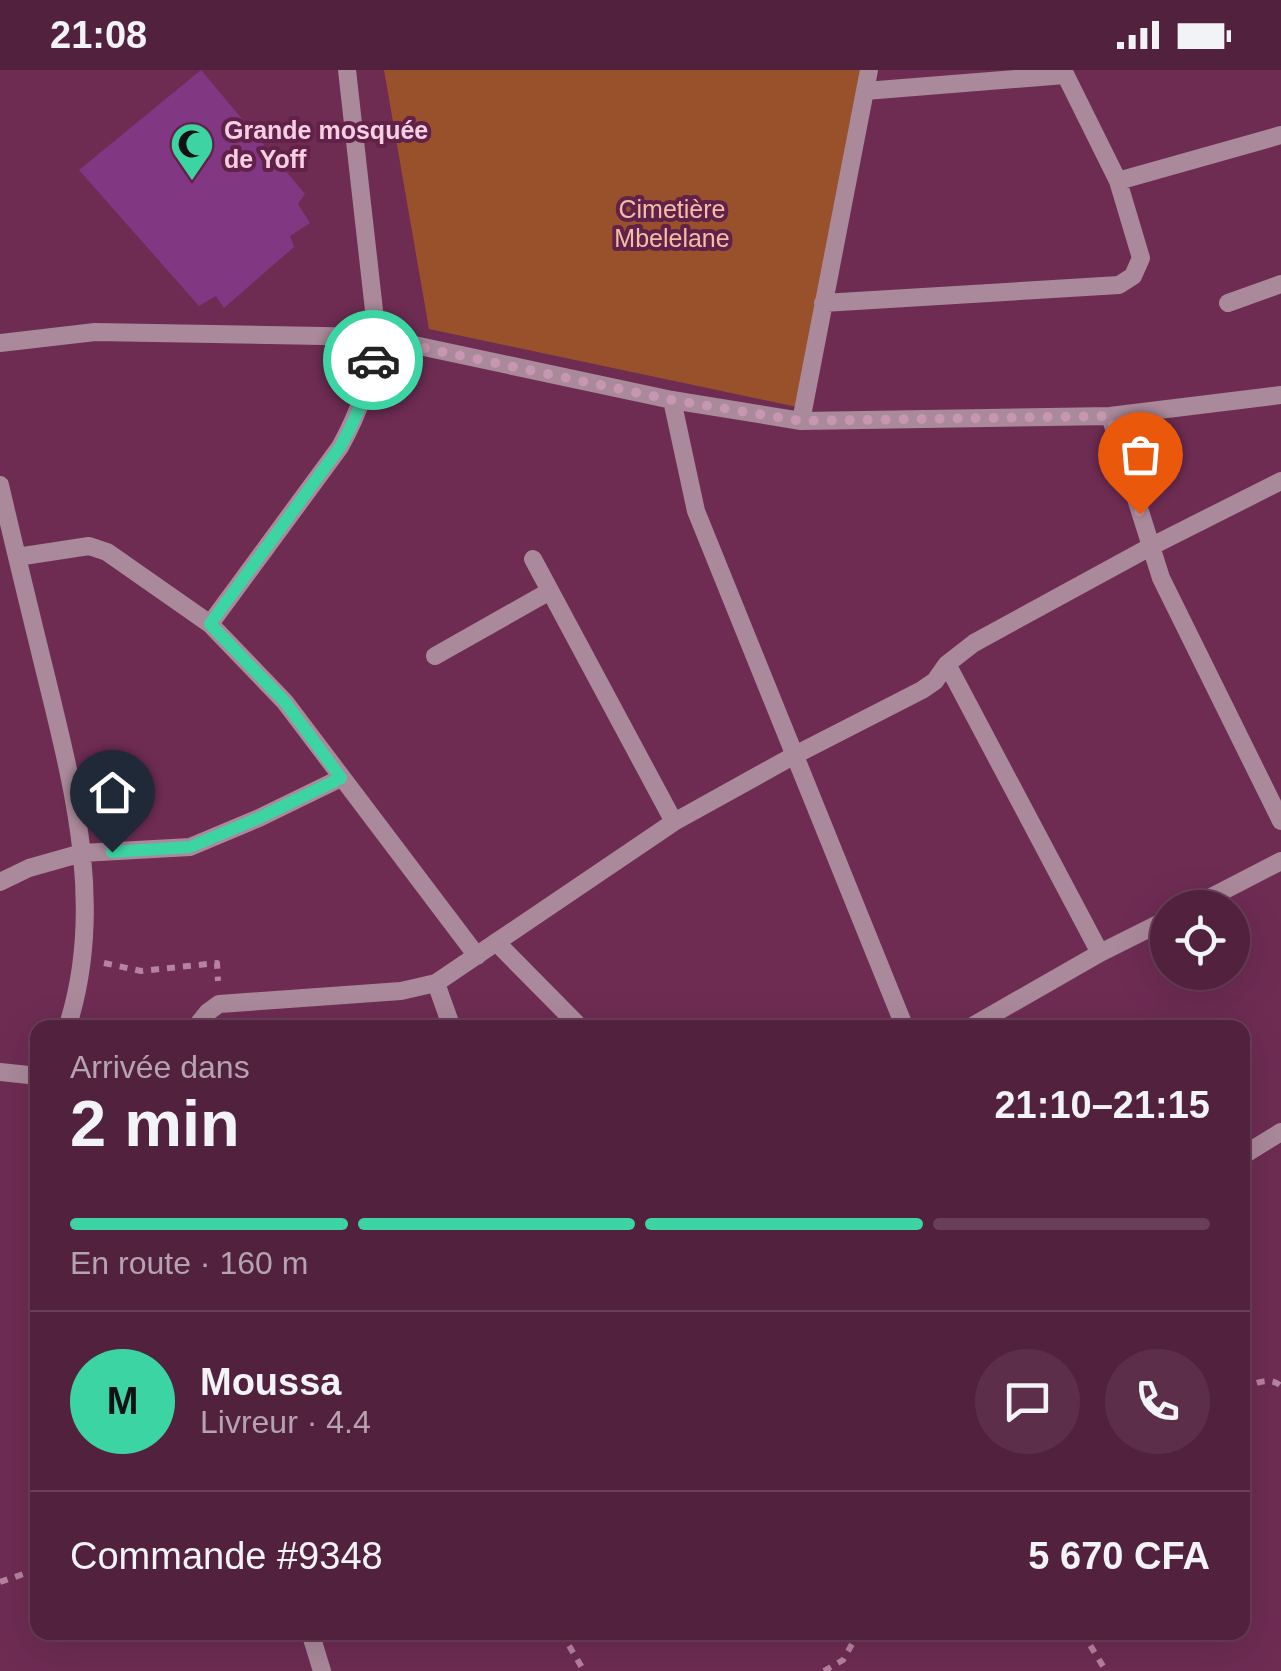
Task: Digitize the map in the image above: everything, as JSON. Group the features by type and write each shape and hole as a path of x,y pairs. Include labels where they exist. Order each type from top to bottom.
{"street":[{"path":"210,624 340,447 370,380 376,338 347,70"},
{"path":"801,421 870,70"},
{"path":"823,302 1120,285 1133,276 1141,258 1118,181 1064,73 865,91"},
{"path":"1118,181 1281,134"},
{"path":"1228,303 1281,284"},
{"path":"0,343 95,332 376,338 672,400 801,421 1110,416 1281,394"},
{"path":"672,400 696,511 902,1020"},
{"path":"1110,416 1161,578 1281,821"},
{"path":"202,1020 219,1004 402,990 436,983 674,822 922,690 974,643 1281,481"},
{"path":"0,485 72,782 82,853 86,902 83,959 69,1020"},
{"path":"17,557 89,546 107,552 210,624 285,702 477,956"},
{"path":"533,559 674,822"},
{"path":"435,656 550,591"},
{"path":"947,664 1100,953"},
{"path":"0,882 29,868 82,853 190,847 341,778"},
{"path":"1225,890 1281,861"},
{"path":"982,1020 1150,928"},
{"path":"496,942 573,1020"},
{"path":"436,983 449,1020"},
{"path":"0,1072 30,1075"},
{"path":"1250,1151 1281,1132"},
{"path":"312,1640 322,1671"}],"path":[{"path":"83,959 141,970 217,963 219,1004"},
{"path":"1250,1385 1277,1382 1281,1386"},
{"path":"0,1582 30,1572"},
{"path":"566,1640 584,1671"},
{"path":"824,1671 843,1660 854,1640"},
{"path":"1087,1640 1106,1671"}],"green space":[{"name":"Cimetière Mbelelane","path":"384,70 868,70 797,407 429,329"}],"building":[{"name":"Grande mosquée de Yoff","path":"201,70 305,194 298,204 310,223 290,236 294,247 224,308 216,296 199,306 79,170"}],"way so far":[{"path":"373,360 376,338 672,400 801,421 1110,416 1140,514"}],"place":[{"name":"Grande mosquée de Yoff","path":"192,182"}],"route":[{"path":"112,852 190,847 341,778 285,702 210,624 340,447 356,418 373,360"}]}
